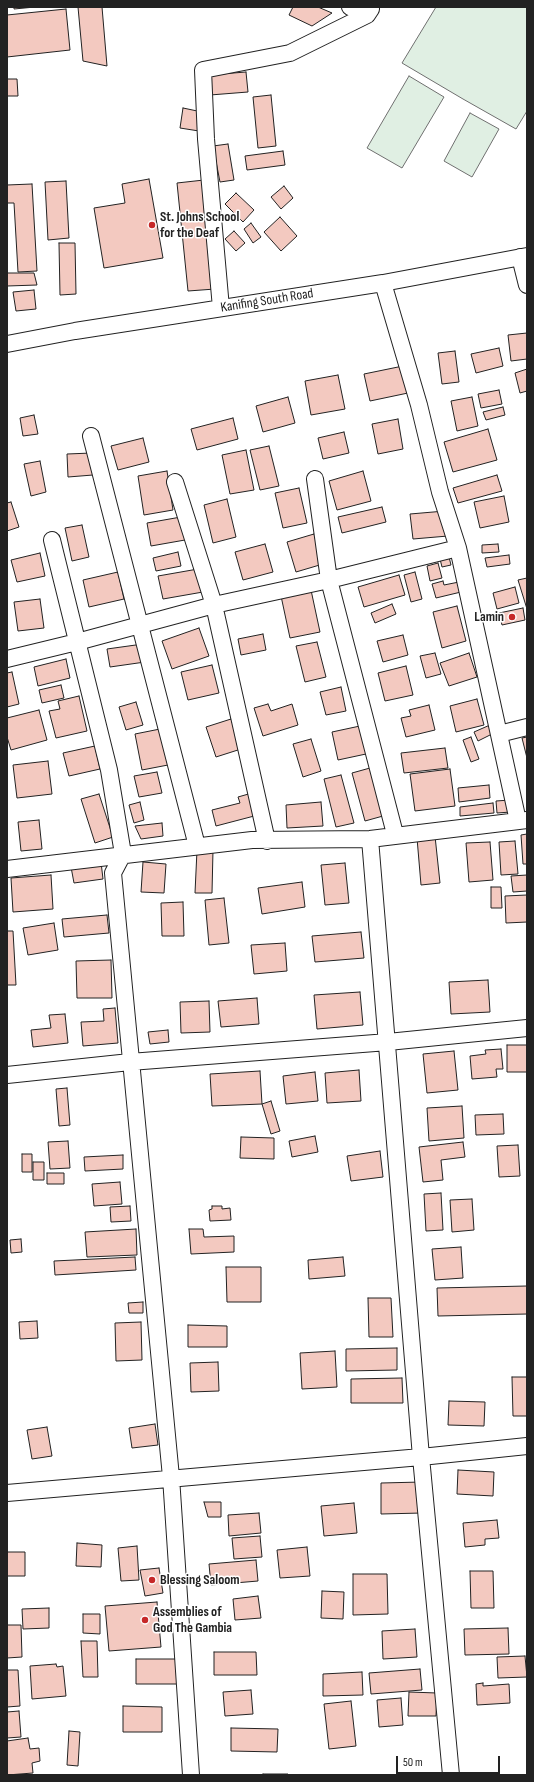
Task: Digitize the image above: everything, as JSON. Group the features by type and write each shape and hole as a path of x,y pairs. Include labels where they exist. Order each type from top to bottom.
{"street":[{"path":"350,7 369,11"},
{"path":"221,308 206,139 203,70 290,52 369,11"},
{"path":"523,257 527,284"},
{"name":"Kanifing South Road","path":"7,344 76,331 383,283 523,257"},
{"path":"7,869 123,854 252,840 370,839 395,834 522,821 499,734 458,548 440,492 419,405 383,283"},
{"path":"91,436 197,846"},
{"path":"315,479 329,580 395,834"},
{"path":"175,482 214,605 267,841"},
{"path":"52,540 109,770 123,854 113,873 171,1477 191,1775"},
{"path":"7,659 77,642 214,605 329,580 458,548"},
{"path":"499,734 527,727"},
{"path":"370,839 388,1042 421,1456 451,1775"},
{"path":"7,1075 130,1062 388,1042 527,1028"},
{"path":"7,1492 527,1446"}],"green space":[{"path":"436,7 527,7 527,111 516,129 402,63"},
{"path":"409,76 444,97 402,168 367,148"},
{"path":"470,113 499,129 472,177 444,161"}],"building":[{"path":"14,7 35,7 14,9"},
{"path":"78,7 102,7 107,66 83,61"},
{"path":"293,7 318,7 332,13 312,26 289,15"},
{"path":"66,9 70,50 7,57 7,15"},
{"path":"246,72 248,92 210,95 208,75"},
{"path":"7,79 17,79 18,96 7,96"},
{"path":"271,95 276,146 258,148 253,97"},
{"path":"183,108 202,112 199,131 180,128"},
{"path":"228,144 234,180 220,182 213,146"},
{"path":"283,151 285,165 247,170 245,156"},
{"path":"149,179 163,258 104,268 94,208 125,203 122,184"},
{"path":"204,180 215,289 188,291 177,183"},
{"path":"66,181 69,238 48,240 45,182"},
{"path":"32,184 37,271 18,272 14,203 7,203 7,185"},
{"path":"284,186 293,198 281,209 271,197"},
{"path":"236,193 254,210 243,222 225,204"},
{"path":"280,217 297,236 281,251 264,232"},
{"path":"251,223 261,237 253,243 244,229"},
{"path":"234,231 245,243 236,251 225,239"},
{"path":"59,243 75,243 76,294 60,295"},
{"path":"7,273 34,273 37,285 7,286"},
{"path":"34,290 36,309 16,311 13,292"},
{"path":"527,333 527,359 511,361 508,335"},
{"path":"499,348 503,366 476,373 471,354"},
{"path":"455,351 459,382 442,384 438,353"},
{"path":"403,366 408,393 370,401 364,374"},
{"path":"527,369 527,391 520,393 515,373"},
{"path":"338,375 345,409 311,415 305,381"},
{"path":"499,390 502,404 481,408 478,394"},
{"path":"288,397 295,423 263,432 256,406"},
{"path":"472,397 478,426 457,431 451,401"},
{"path":"503,407 505,415 486,420 483,412"},
{"path":"34,415 38,434 23,436 20,418"},
{"path":"233,418 238,439 197,450 191,429"},
{"path":"398,419 403,449 378,454 372,424"},
{"path":"488,429 497,460 453,472 444,442"},
{"path":"344,432 349,453 323,459 318,438"},
{"path":"143,438 149,462 118,470 111,446"},
{"path":"269,446 279,486 260,490 250,450"},
{"path":"246,450 254,490 230,494 222,455"},
{"path":"92,453 93,475 68,477 67,454"},
{"path":"40,461 46,492 31,496 24,464"},
{"path":"167,471 173,510 144,515 138,476"},
{"path":"363,471 371,501 337,510 329,481"},
{"path":"497,475 502,491 458,503 453,488"},
{"path":"299,488 307,523 283,528 275,493"},
{"path":"504,496 509,522 480,528 474,502"},
{"path":"227,499 236,537 213,543 204,505"},
{"path":"11,502 19,527 7,531 7,503"},
{"path":"382,507 386,522 342,533 338,517"},
{"path":"445,511 448,536 413,539 410,514"},
{"path":"181,517 185,540 151,546 147,523"},
{"path":"82,525 89,557 72,561 65,528"},
{"path":"314,534 323,564 296,572 287,542"},
{"path":"265,544 273,572 243,580 235,552"},
{"path":"498,544 499,552 482,553 482,545"},
{"path":"178,552 181,566 156,571 153,558"},
{"path":"40,553 45,576 17,582 11,560"},
{"path":"448,553 451,565 442,567 439,555"},
{"path":"509,555 510,564 487,567 485,558"},
{"path":"438,563 442,578 430,581 427,566"},
{"path":"198,569 203,592 163,599 158,576"},
{"path":"118,572 124,599 89,607 83,580"},
{"path":"415,572 422,599 411,602 404,575"},
{"path":"399,575 405,595 364,607 358,587"},
{"path":"527,578 527,609 518,580"},
{"path":"443,581 444,585 459,582 461,592 436,598 432,584"},
{"path":"515,587 519,603 497,609 493,593"},
{"path":"311,590 320,632 290,638 281,596"},
{"path":"40,599 44,628 18,631 14,602"},
{"path":"392,604 396,614 375,623 371,613"},
{"path":"457,606 466,641 442,648 433,612"},
{"name":"Lamin","path":"523,608 525,620 502,625 499,613"},
{"path":"199,628 209,656 172,669 162,641"},
{"path":"263,634 266,650 241,655 238,639"},
{"path":"403,635 408,655 383,662 377,641"},
{"path":"317,642 326,677 305,682 296,646"},
{"path":"143,644 145,662 110,667 107,649"},
{"path":"435,653 441,674 426,678 420,656"},
{"path":"469,653 477,677 449,686 440,663"},
{"path":"66,659 70,678 38,686 34,667"},
{"path":"212,665 219,693 188,700 181,672"},
{"path":"406,666 413,695 385,701 378,673"},
{"path":"12,672 19,704 7,707 7,673"},
{"path":"61,685 64,698 42,703 39,690"},
{"path":"341,687 346,711 326,715 320,692"},
{"path":"79,696 87,731 56,738 49,711 60,709 58,701"},
{"path":"477,699 484,725 456,732 450,706"},
{"path":"136,702 143,725 126,730 119,707"},
{"path":"268,704 271,711 292,704 298,725 263,736 254,708"},
{"path":"429,705 435,730 406,737 401,718 411,716 409,710"},
{"path":"39,710 47,740 11,750 7,737 7,718"},
{"path":"231,719 241,749 216,757 206,727"},
{"path":"490,725 494,733 478,741 474,732"},
{"path":"360,726 366,754 338,760 332,732"},
{"path":"160,729 168,765 142,770 135,734"},
{"path":"471,737 479,759 471,762 463,740"},
{"path":"527,737 527,758 522,738"},
{"path":"311,739 321,771 303,777 293,744"},
{"path":"95,746 100,769 69,776 63,753"},
{"path":"445,748 448,768 404,773 401,753"},
{"path":"48,761 52,794 17,798 13,765"},
{"path":"370,768 383,816 365,821 352,773"},
{"path":"450,769 455,806 415,811 410,774"},
{"path":"157,772 162,793 139,797 134,776"},
{"path":"341,775 354,823 336,827 324,779"},
{"path":"489,785 490,798 459,802 458,788"},
{"path":"252,793 258,815 216,826 212,810 240,803 238,797"},
{"path":"99,794 113,837 95,843 81,799"},
{"path":"510,800 511,812 497,813 496,801"},
{"path":"140,802 144,820 134,823 129,805"},
{"path":"321,802 323,826 287,828 286,805"},
{"path":"493,803 494,813 460,816 460,807"},
{"path":"39,820 42,849 21,851 18,822"},
{"path":"162,823 163,836 141,839 135,826"},
{"path":"527,834 527,864 523,864 521,835"},
{"path":"435,836 440,883 421,885 417,838"},
{"path":"515,841 518,874 501,875 499,842"},
{"path":"490,842 493,880 469,882 466,843"},
{"path":"197,850 213,850 212,893 195,893"},
{"path":"101,862 103,879 74,883 71,867"},
{"path":"143,862 166,864 164,893 141,892"},
{"path":"345,863 349,903 325,905 321,865"},
{"path":"51,875 53,909 13,912 11,878"},
{"path":"527,875 527,891 513,892 511,876"},
{"path":"302,882 305,907 262,914 258,888"},
{"path":"491,887 501,887 502,908 491,908"},
{"path":"527,895 527,922 506,923 505,896"},
{"path":"224,898 229,943 209,945 205,900"},
{"path":"183,902 184,936 162,936 161,903"},
{"path":"107,915 109,933 64,937 62,919"},
{"path":"54,923 58,950 28,955 23,928"},
{"path":"7,931 13,931 16,985 7,985"},
{"path":"361,932 364,958 315,962 312,936"},
{"path":"285,943 287,971 254,974 251,945"},
{"path":"111,960 112,998 77,998 76,961"},
{"path":"488,980 490,1012 451,1014 449,982"},
{"path":"360,992 363,1025 317,1029 314,995"},
{"path":"257,998 259,1024 221,1027 218,1001"},
{"path":"209,1001 210,1032 181,1033 180,1002"},
{"path":"115,1008 118,1043 83,1046 81,1022 104,1021 103,1009"},
{"path":"65,1014 68,1043 33,1047 31,1030 51,1028 49,1015"},
{"path":"168,1030 169,1042 150,1044 148,1032"},
{"path":"507,1045 527,1045 527,1072 507,1072"},
{"path":"501,1049 503,1069 496,1069 497,1077 472,1079 470,1056 486,1054 485,1050"},
{"path":"454,1051 458,1090 427,1093 423,1054"},
{"path":"359,1070 361,1101 327,1103 325,1073"},
{"path":"260,1071 262,1104 212,1106 210,1074"},
{"path":"315,1072 318,1101 286,1104 283,1076"},
{"path":"67,1088 70,1125 59,1126 56,1089"},
{"path":"271,1101 280,1131 271,1134 262,1104"},
{"path":"462,1106 464,1138 429,1141 427,1108"},
{"path":"503,1114 504,1134 476,1135 475,1115"},
{"path":"315,1136 318,1152 292,1157 289,1141"},
{"path":"241,1137 274,1138 274,1159 240,1158"},
{"path":"68,1141 70,1168 50,1169 48,1142"},
{"path":"463,1142 465,1157 441,1160 443,1180 423,1182 419,1147"},
{"path":"518,1145 520,1176 499,1177 497,1146"},
{"path":"380,1151 383,1177 351,1181 347,1156"},
{"path":"22,1154 32,1154 32,1172 22,1172"},
{"path":"123,1155 123,1169 85,1171 84,1157"},
{"path":"33,1162 44,1162 44,1180 33,1180"},
{"path":"47,1173 64,1173 64,1184 47,1184"},
{"path":"120,1182 122,1204 94,1206 92,1184"},
{"path":"441,1193 443,1230 426,1231 424,1194"},
{"path":"472,1199 474,1230 452,1232 450,1200"},
{"path":"130,1206 131,1221 111,1222 110,1207"},
{"path":"212,1206 222,1206 222,1209 230,1208 231,1220 210,1221 209,1210 212,1209"},
{"path":"136,1229 137,1255 87,1257 85,1232"},
{"path":"189,1229 203,1229 204,1237 234,1236 234,1252 191,1254"},
{"path":"21,1239 22,1252 11,1253 10,1240"},
{"path":"461,1247 463,1278 435,1280 432,1249"},
{"path":"135,1257 136,1270 55,1275 54,1261"},
{"path":"343,1257 345,1276 309,1279 308,1260"},
{"path":"226,1267 261,1267 261,1302 227,1302"},
{"path":"527,1286 527,1314 438,1316 437,1288"},
{"path":"368,1298 391,1298 393,1337 369,1337"},
{"path":"143,1302 143,1313 129,1313 128,1303"},
{"path":"37,1321 38,1338 20,1339 19,1322"},
{"path":"141,1322 142,1360 116,1361 115,1323"},
{"path":"188,1325 227,1326 227,1347 188,1347"},
{"path":"397,1348 397,1370 346,1371 346,1349"},
{"path":"335,1351 337,1387 302,1389 300,1353"},
{"path":"218,1362 219,1391 191,1392 190,1363"},
{"path":"512,1377 527,1377 527,1416 513,1416"},
{"path":"402,1378 403,1403 351,1403 351,1379"},
{"path":"449,1401 485,1402 484,1426 448,1425"},
{"path":"155,1424 158,1445 132,1448 129,1428"},
{"path":"47,1427 52,1456 32,1459 27,1430"},
{"path":"458,1470 494,1472 493,1496 457,1494"},
{"path":"422,1482 422,1513 381,1514 381,1483"},
{"path":"204,1502 221,1502 221,1517 208,1517"},
{"path":"354,1503 357,1533 324,1536 321,1506"},
{"path":"259,1513 261,1533 229,1536 228,1515"},
{"path":"497,1520 499,1538 485,1539 485,1545 465,1547 463,1523"},
{"path":"260,1536 262,1557 234,1559 232,1538"},
{"path":"77,1543 102,1545 101,1567 76,1566"},
{"path":"137,1546 139,1580 121,1581 118,1548"},
{"path":"307,1547 310,1576 280,1578 277,1550"},
{"path":"7,1552 25,1552 25,1576 7,1576"},
{"path":"256,1560 258,1581 211,1585 209,1564"},
{"path":"159,1568 163,1593 145,1596 140,1570"},
{"path":"470,1571 493,1571 494,1608 471,1608"},
{"path":"353,1574 387,1574 388,1614 353,1615"},
{"path":"322,1591 344,1592 343,1619 321,1618"},
{"path":"258,1596 261,1618 235,1620 233,1599"},
{"path":"157,1602 161,1647 109,1651 105,1606"},
{"path":"49,1608 49,1628 23,1629 22,1609"},
{"path":"83,1614 100,1614 100,1634 83,1633"},
{"path":"7,1625 21,1625 22,1657 7,1658"},
{"path":"508,1628 509,1654 465,1655 464,1629"},
{"path":"415,1629 417,1657 383,1659 382,1631"},
{"path":"81,1641 97,1641 98,1677 83,1677"},
{"path":"214,1652 256,1652 257,1675 214,1675"},
{"path":"525,1656 527,1677 498,1678 497,1657"},
{"path":"136,1659 178,1659 178,1684 136,1684"},
{"path":"56,1664 57,1667 63,1666 66,1696 32,1699 30,1666"},
{"path":"420,1669 422,1690 371,1694 369,1673"},
{"path":"7,1670 18,1670 20,1706 7,1707"},
{"path":"362,1672 363,1695 323,1696 323,1674"},
{"path":"483,1683 483,1686 509,1684 510,1703 477,1705 476,1684"},
{"path":"251,1690 253,1714 225,1716 223,1692"},
{"path":"409,1692 437,1693 436,1716 408,1716"},
{"path":"401,1698 403,1725 379,1727 377,1700"},
{"path":"351,1701 356,1746 329,1749 324,1704"},
{"path":"123,1706 162,1707 162,1732 123,1732"},
{"path":"19,1711 21,1737 7,1738 7,1712"},
{"path":"231,1728 278,1729 277,1752 231,1751"},
{"path":"69,1731 80,1732 78,1766 67,1765"},
{"path":"28,1738 30,1749 39,1748 40,1761 32,1763 33,1773 7,1775 7,1741"},
{"path":"288,1774 289,1775 263,1775"}],"place":[{"name":"St. Johns School for the Deaf","path":"152,225"},
{"name":"Lamin","path":"512,617"},
{"name":"Blessing Saloom","path":"152,1580"},
{"name":"Assemblies of God The Gambia","path":"145,1620"}]}
